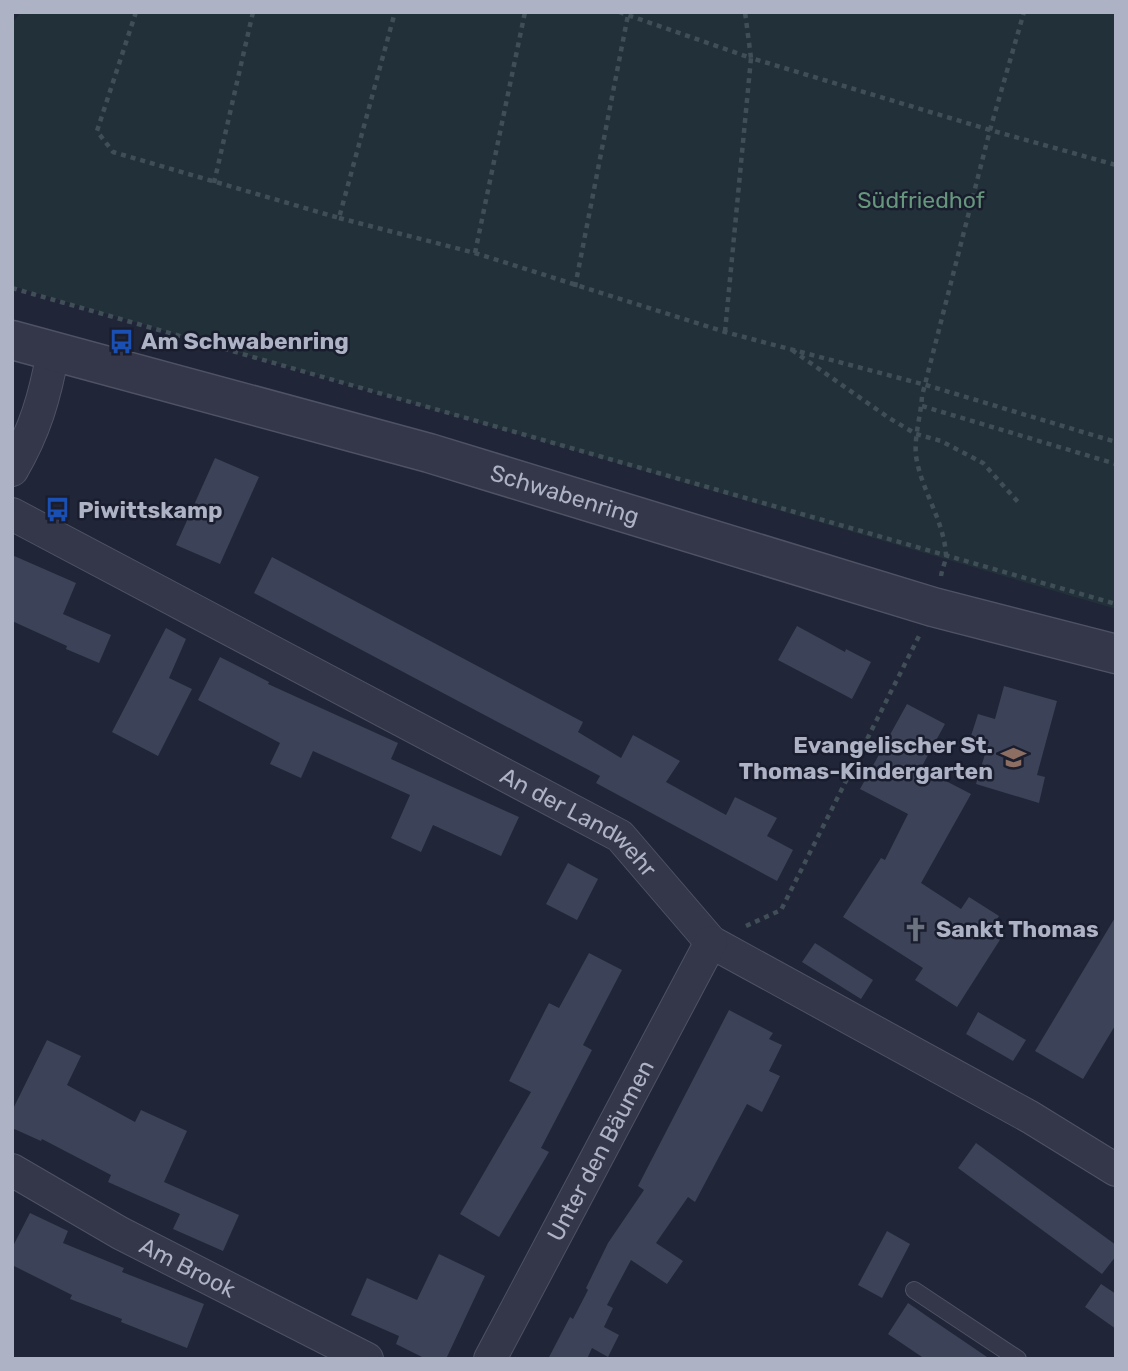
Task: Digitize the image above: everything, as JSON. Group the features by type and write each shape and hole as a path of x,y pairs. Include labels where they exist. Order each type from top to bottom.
{"street":[{"name":"Schwabenring","path":"12,340 429,453 933,607 1116,654"},
{"path":"12,470 24,450 44,399 53,352"},
{"name":"An der Landwehr","path":"12,514 620,835 710,942 1030,1117 1116,1170"},
{"name":"Unter den Bäumen","path":"489,1359 710,942"},
{"name":"Am Brook","path":"12,1170 121,1233 367,1359"}],"lane":[{"path":"914,1290 1018,1359"}],"path":[{"path":"136,12 97,131 113,152 339,218 475,253 725,332 926,385 1116,442"},
{"path":"214,183 253,12"},
{"path":"339,218 395,12"},
{"path":"475,253 524,12"},
{"path":"619,12 751,58 1116,165"},
{"path":"725,332 751,58 745,12"},
{"path":"946,556 937,518 922,482 916,455 916,434 990,130 1024,12"},
{"path":"575,286 628,15"},
{"path":"12,288 1116,604"},
{"path":"788,347 889,418 916,434 942,441 983,463 1018,502"},
{"path":"922,406 1116,464"},
{"path":"710,942 781,910 933,607"}],"green space":[{"name":"Südfriedhof","path":"21,12 1116,12 1116,609 12,286 12,23"}],"building":[{"path":"215,458 259,477 220,564 176,545"},
{"path":"12,555 76,583 63,614 111,635 99,663 12,621"},
{"path":"272,557 583,722 578,732 621,758 633,735 680,761 666,782 726,815 735,797 777,818 767,836 793,850 777,881 596,783 600,776 254,593"},
{"path":"797,626 845,652 846,649 871,662 852,699 778,660"},
{"path":"166,628 186,639 169,678 192,689 158,756 112,732"},
{"path":"220,657 269,682 268,684 398,743 391,759 519,817 501,856 433,825 421,852 391,838 410,795 313,751 301,778 270,764 280,743 198,700"},
{"name":"Evangelischer St. Thomas-Kindergarten","path":"1004,686 1057,701 1037,775 1045,777 1039,803 976,784 989,741 971,736 978,714 995,719"},
{"path":"907,704 945,724 921,768 971,794 921,883 961,909 969,897 999,916 991,928 1003,935 957,1007 915,980 923,968 843,917 881,858 885,860 908,814 860,789"},
{"path":"568,863 598,879 577,920 546,904"},
{"path":"1116,916 1116,1024 1083,1079 1035,1051"},
{"path":"815,943 873,980 861,999 802,962"},
{"path":"589,953 622,970 583,1045 592,1050 541,1148 549,1152 499,1237 460,1214 531,1092 509,1081 549,1003 559,1008"},
{"path":"729,1010 773,1033 769,1039 782,1045 769,1071 780,1076 762,1112 747,1104 695,1202 688,1197 656,1243 683,1261 667,1284 631,1260 607,1305 613,1308 604,1327 619,1335 608,1357 592,1348 587,1359 548,1359 588,1290 586,1288 608,1243 644,1190 638,1186"},
{"path":"978,1012 1026,1040 1013,1061 966,1034"},
{"path":"47,1040 81,1056 67,1085 135,1122 141,1110 187,1131 164,1182 239,1215 223,1251 173,1229 180,1214 108,1182 111,1175 42,1139 41,1141 12,1128 12,1111"},
{"path":"976,1143 1116,1245 1116,1256 1102,1274 958,1168"},
{"path":"30,1213 68,1231 63,1243 124,1268 122,1272 204,1304 187,1348 70,1299 72,1295 12,1265 12,1248"},
{"path":"887,1231 910,1244 882,1298 858,1285"},
{"path":"439,1254 485,1276 446,1359 426,1359 396,1344 399,1336 351,1315 367,1278 417,1300"},
{"path":"1101,1284 1116,1294 1116,1329 1085,1307"},
{"path":"908,1303 990,1359 925,1359 888,1334"}],"place":[{"name":"Am Schwabenring","path":"121,341"},
{"name":"Piwittskamp","path":"58,510"},
{"name":"Evangelischer St. Thomas-Kindergarten","path":"1013,758"},
{"name":"Sankt Thomas","path":"916,929"}]}
